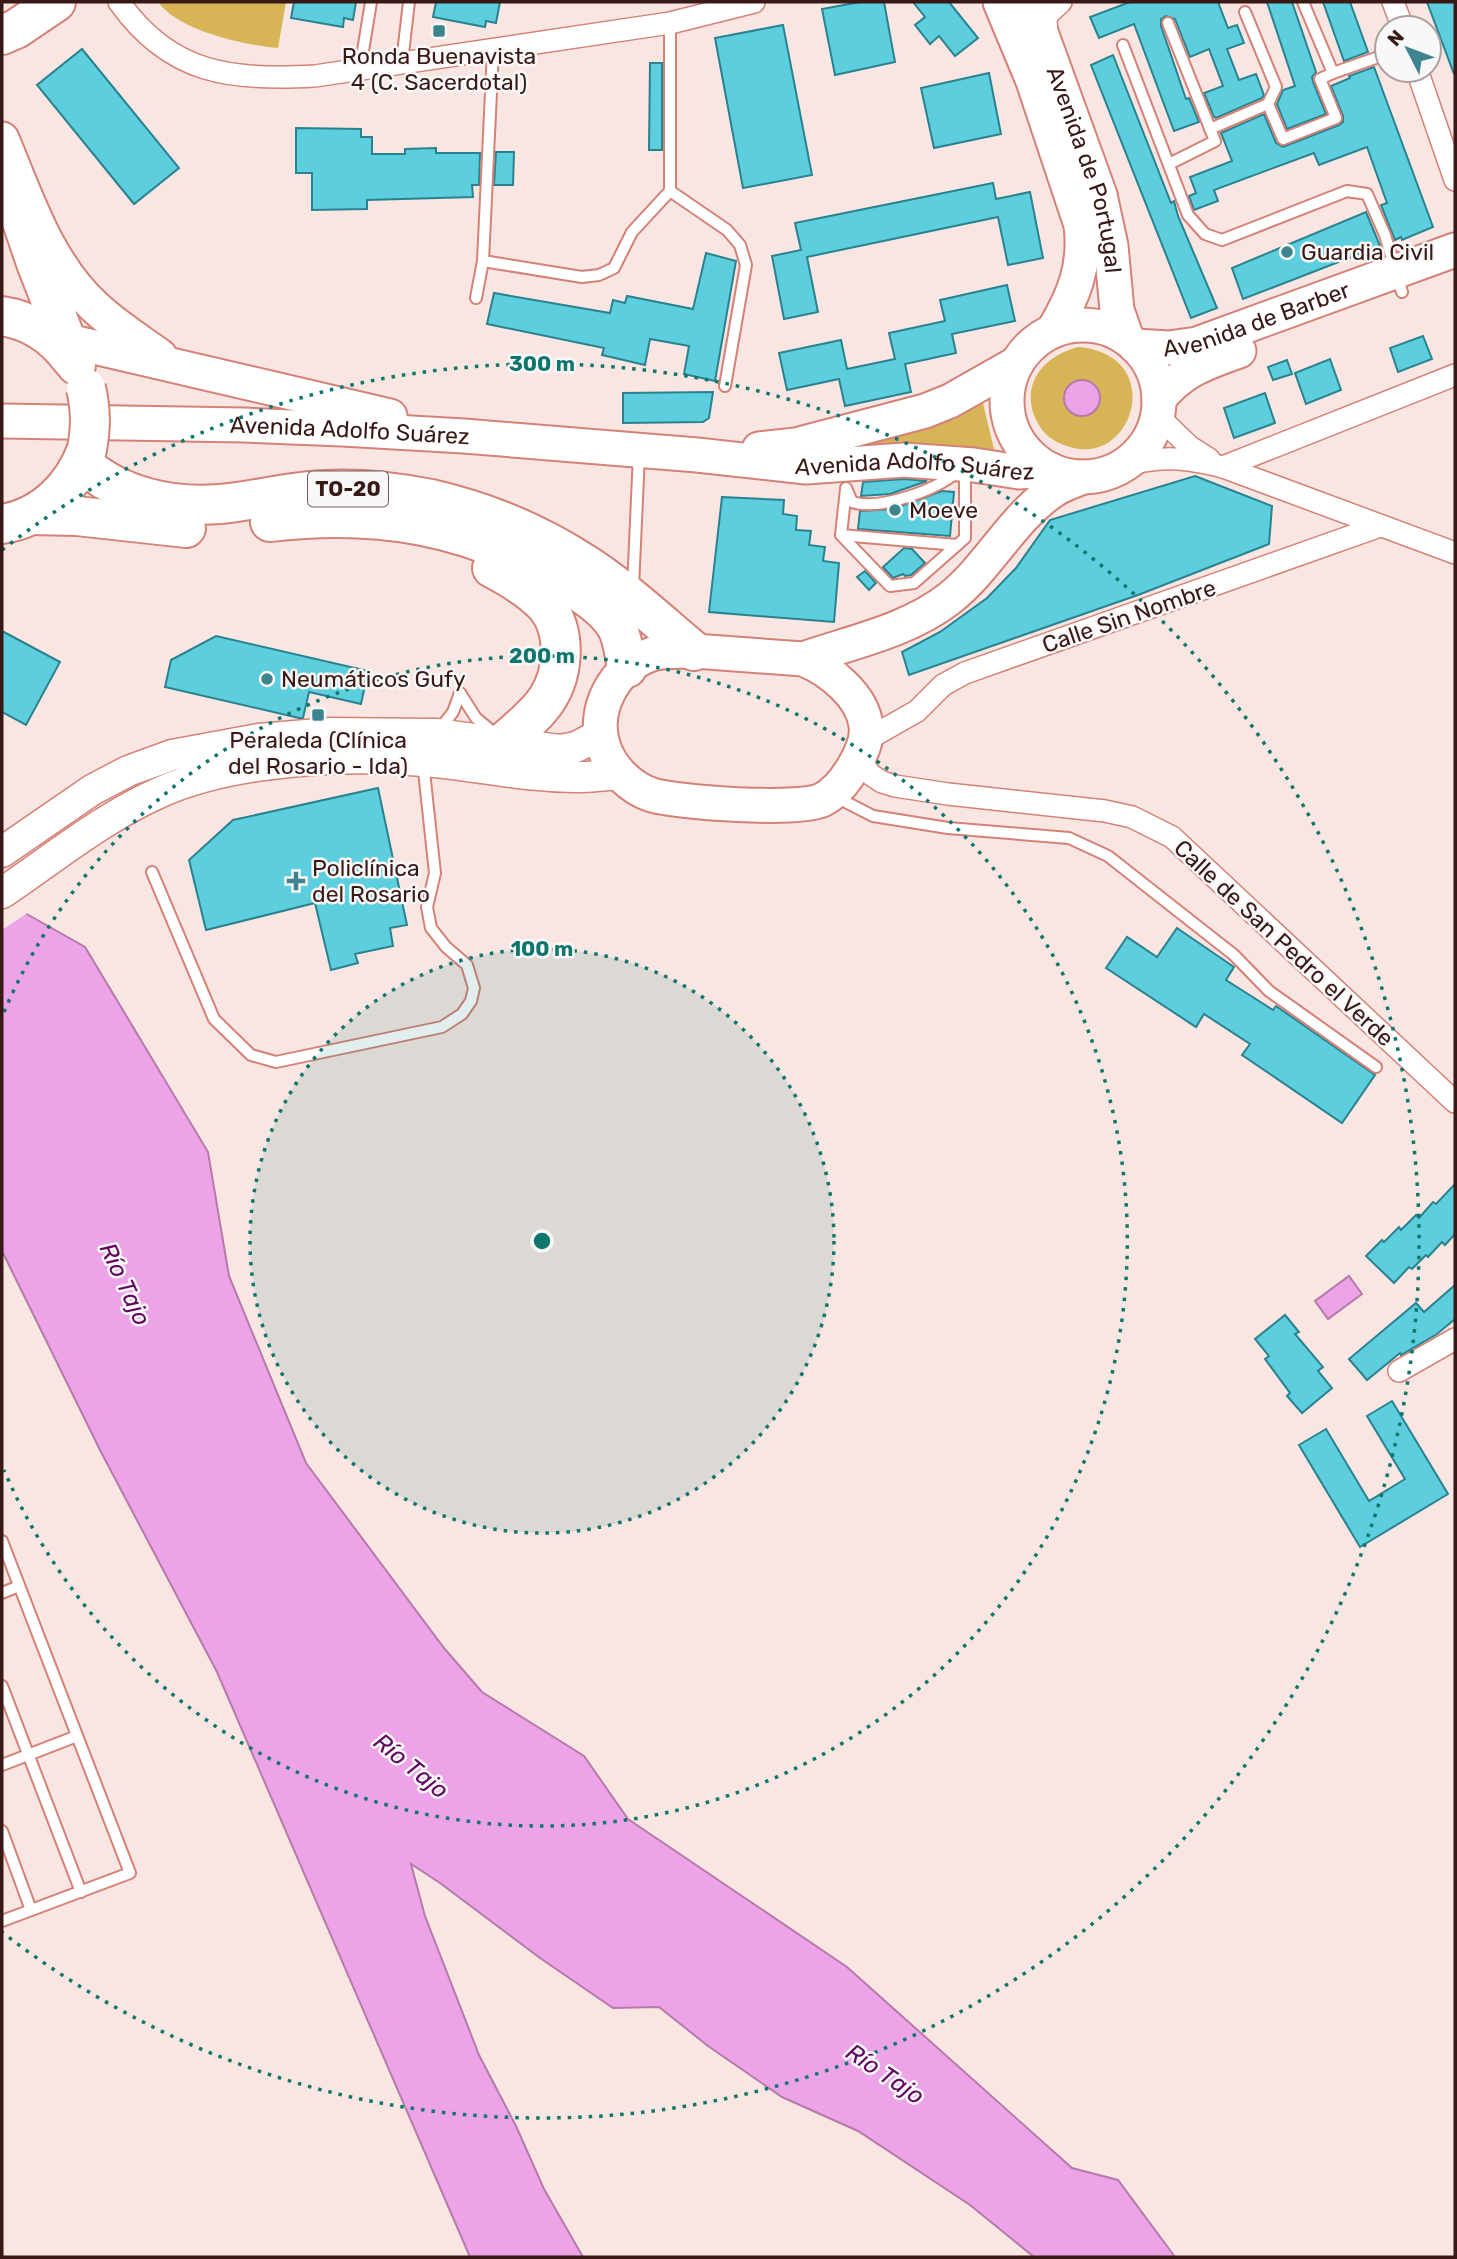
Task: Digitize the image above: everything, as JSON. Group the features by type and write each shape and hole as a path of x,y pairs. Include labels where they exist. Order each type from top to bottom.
{"highway":[{"path":"2,35 16,29 56,2"},
{"name":"TO-20","path":"2,163 90,408 90,429 84,456 69,484 52,502 17,519"},
{"path":"2,316 32,325 70,358"},
{"name":"TO-20","path":"84,456 99,479 123,492 198,505 323,490 374,491 430,499 467,509 538,537 582,561 694,651"},
{"name":"TO-20","path":"17,519 78,516 199,529 327,516 418,523 468,537 535,565 585,596 610,617 617,629 627,668"},
{"path":"293,519 396,538 493,569 523,587 548,608 557,628 561,648 556,682 537,712 504,742"}],"main road":[{"name":"Avenida de Portugal","path":"1008,3 1048,47 1107,220 1126,332"},
{"name":"Avenida de Portugal","path":"1008,3 1081,225 1083,252 1078,281 1053,331"},
{"path":"2,139 36,223 48,246 77,288 116,325 173,365"},
{"name":"Avenida de Barber","path":"1158,407 1172,382 1205,363 1399,282 1455,250"},
{"name":"Avenida de Barber","path":"1126,332 1160,348 1187,346 1399,282 1455,272"},
{"path":"1072,326 1091,326 1126,332 1152,370 1158,407 1151,435 1139,452 1123,465 1104,474 1083,477 1067,476 1031,463 1013,431 1008,414 1010,379 1017,363 1033,344 1053,331 1072,326"},
{"path":"70,358 173,365 376,412 464,436"},
{"name":"Avenida Adolfo Suárez","path":"697,455 796,445 925,411 950,401 1017,363"},
{"name":"Avenida Adolfo Suárez","path":"2,421 244,425 464,436 849,469 904,460 965,465 1031,463"},
{"path":"1002,542 1031,463"},
{"path":"803,659 873,636 919,617 948,599 970,580 1025,516 1055,489 1083,477"},
{"path":"841,684 851,657 873,636"},
{"path":"694,651 803,659 818,664 841,684 859,707 866,724 862,749 850,774 833,794 819,802 788,807 684,800 652,795 619,774 604,750 601,734 600,720 608,691 627,668 653,653 694,651"},
{"path":"2,852 92,790 128,771 172,755 259,739 330,733 436,734 560,750 576,747 601,734"},
{"path":"2,893 111,818 161,792 217,774 299,761 366,758 582,777 619,774"}],"street":[{"path":"118,2 132,21 155,43 174,56 220,72 268,78 315,76 670,23 754,2"},
{"path":"1048,47 1045,16 1061,2"},
{"path":"1422,84 1455,180"},
{"path":"1223,467 1455,375"},
{"path":"1158,407 1190,447 1223,467"},
{"path":"1123,465 1152,459 1186,458 1223,467 1455,553"},
{"name":"Calle Sin Nombre","path":"862,749 917,711 943,685 965,673 1380,526"},
{"name":"Calle de San Pedro el Verde","path":"862,749 870,775 885,784 948,794 1105,811 1132,817 1172,837 1455,1102"},
{"path":"1399,1371 1452,1333"}],"lane":[{"path":"360,69 371,2"},
{"path":"402,62 409,2"},
{"path":"1303,2 1333,73"},
{"path":"1210,129 1268,104 1276,87 1245,12"},
{"path":"483,261 582,278 599,275 614,268 632,232 670,191 670,23"},
{"path":"1168,23 1215,141 1169,163"},
{"path":"1123,45 1188,215 1205,234 1222,240 1347,191 1367,194 1385,235 1399,282"},
{"path":"476,298 483,261 493,50"},
{"path":"1268,104 1283,139 1336,117 1321,79 1373,59"},
{"path":"670,191 727,230 740,245 747,265 725,386"},
{"path":"868,438 925,411"},
{"path":"633,600 639,451"},
{"path":"841,535 890,586 914,583 965,538 965,465"},
{"path":"841,535 849,469"},
{"path":"841,535 957,545"},
{"path":"436,734 450,718 460,693 476,718 504,742"},
{"path":"152,872 214,1019 251,1055 276,1062 442,1027 462,1014 471,1002 474,988 467,965 446,947 431,928 428,907 435,873 423,761"},
{"path":"833,794 857,810 873,816 948,828 1069,838 1100,851 1234,955 1269,991 1376,1067"},
{"path":"2,1541 130,1873 2,1922"},
{"path":"2,1593 19,1586"},
{"path":"2,1686 80,1892"},
{"path":"2,1765 77,1736"},
{"path":"2,1831 31,1910"}],"shaded area":[{"path":"158,2 286,2 278,48 248,44 196,29 168,12"},
{"path":"1079,347 1107,354 1124,369 1132,387 1132,407 1124,426 1111,441 1092,449 1070,447 1055,441 1043,431 1031,404 1035,378 1052,359","holes":["1064,395 1096,410 1085,415 1074,414 1067,407"]},
{"path":"982,399 994,449 867,447 878,440"}],"water":[{"path":"1082,380 1095,385 1100,398 1095,411 1082,416 1069,411 1064,398 1069,385"},
{"name":"Río Tajo","path":"2,900 85,947 208,1152 229,1276 306,1463 444,1648 482,1692 584,1756 628,1819 847,1967 1072,2168 1118,2180 1175,2257 1034,2257 970,2205 858,2131 782,2097 708,2046 659,2007 613,2008 411,1864 425,1916 479,2055 516,2126 544,2189 583,2257 470,2257 217,1672 101,1452 2,1251"},
{"path":"1349,1276 1362,1294 1328,1319 1315,1301"}],"pier":[{"path":"2,897 29,912 2,930"}],"building":[{"path":"294,2 356,2 353,20 344,18 343,27 291,18"},
{"path":"436,2 500,2 496,23 486,21 485,27 433,17"},
{"path":"860,2 884,2 895,62 835,75 822,9"},
{"path":"913,2 949,2 978,38 955,56 939,36 930,44 915,25 925,17"},
{"path":"1130,2 1218,2 1228,28 1237,25 1244,43 1227,49 1239,80 1256,74 1264,95 1262,98 1214,117 1204,93 1223,86 1209,49 1190,57 1175,19 1166,16 1161,19 1161,26 1186,99 1189,98 1199,122 1174,131 1134,24 1099,38 1090,17"},
{"path":"1267,2 1292,2 1316,72 1312,77 1313,82 1326,114 1287,129 1277,104 1283,90 1295,86"},
{"path":"1323,2 1350,2 1368,52 1344,61"},
{"path":"1427,2 1455,2 1455,74 1443,45 1443,14 1432,14"},
{"path":"783,25 812,175 743,188 715,38"},
{"path":"82,49 179,168 134,204 37,85"},
{"path":"1113,55 1171,203 1174,201 1217,308 1191,318 1091,65"},
{"path":"650,63 662,63 662,150 649,150"},
{"path":"1373,67 1373,84 1380,84 1433,227 1402,240 1401,237 1395,240 1381,205 1387,203 1367,147 1319,165 1314,153 1214,190 1218,201 1194,210 1189,196 1196,193 1190,177 1232,161 1221,133 1264,114 1276,143 1283,147 1339,125 1343,122 1343,116 1331,86 1350,78 1349,76"},
{"path":"989,73 1001,134 934,148 921,88"},
{"path":"296,128 361,129 361,137 372,137 372,154 405,154 405,149 436,148 436,153 480,153 479,185 472,185 473,197 367,200 367,209 312,210 312,173 296,173"},
{"path":"496,152 514,152 513,185 494,185"},
{"path":"993,183 996,199 1030,192 1043,258 1008,265 998,217 807,257 818,312 784,319 772,256 801,250 795,223"},
{"path":"1366,212 1380,246 1243,299 1232,268"},
{"path":"706,253 736,261 715,381 684,374 689,346 650,339 645,365 602,355 604,348 487,324 494,293 610,313 613,300 625,303 627,296 693,309"},
{"path":"1007,285 1015,321 952,334 956,353 905,364 911,392 845,406 839,379 787,390 779,353 841,340 847,369 895,359 889,333 945,321 940,300"},
{"path":"1423,336 1432,359 1398,372 1390,348"},
{"path":"1330,359 1341,390 1306,404 1295,373"},
{"path":"1287,360 1292,374 1273,380 1268,367"},
{"path":"713,392 709,418 703,422 623,423 623,393"},
{"path":"1265,393 1275,423 1234,438 1224,408"},
{"path":"1195,476 1272,506 1269,544 1138,595 909,675 902,652 940,632 987,598 1016,568 1050,520"},
{"path":"904,479 927,481 890,494 861,496 863,482"},
{"path":"942,491 954,492 950,536 858,529 860,511 893,509"},
{"path":"722,497 784,500 783,514 797,516 796,530 811,531 809,545 825,547 823,561 839,563 834,622 709,612"},
{"path":"904,548 912,549 925,563 911,575 903,574 893,578 883,567"},
{"path":"865,571 876,583 869,590 857,577"},
{"path":"2,631 60,662 26,725 2,712"},
{"name":"Neumáticos Gufy","path":"216,636 368,671 361,704 309,692 303,718 299,718 165,687 171,660"},
{"name":"Policlínica del Rosario","path":"378,788 407,925 390,928 393,946 355,954 358,963 331,970 315,903 206,930 189,860 233,820"},
{"path":"1177,928 1234,967 1226,980 1273,1010 1276,1006 1375,1075 1342,1123 1242,1055 1250,1044 1204,1014 1196,1027 1106,968 1127,937 1157,957"},
{"path":"1455,1184 1455,1234 1445,1245 1442,1242 1412,1269 1409,1267 1394,1283 1366,1256 1399,1227 1401,1230 1416,1215 1419,1218"},
{"path":"1455,1285 1455,1319 1437,1334 1401,1355 1400,1353 1367,1380 1349,1359 1416,1303 1424,1312"},
{"path":"1285,1315 1299,1332 1295,1334 1323,1367 1318,1371 1332,1388 1302,1413 1287,1396 1290,1393 1265,1359 1269,1356 1255,1339"},
{"path":"1392,1401 1448,1494 1360,1547 1299,1445 1326,1429 1369,1501 1405,1479 1367,1416"}],"place":[{"name":"Ronda Buenavista 4 (C. Sacerdotal)","path":"439,31"},
{"name":"Guardia Civil","path":"1287,252"},
{"name":"Moeve","path":"895,510"},
{"name":"Neumáticos Gufy","path":"267,679"},
{"name":"Peraleda (Clínica del Rosario - Ida)","path":"318,715"},
{"name":"Policlínica del Rosario","path":"296,881"}]}
